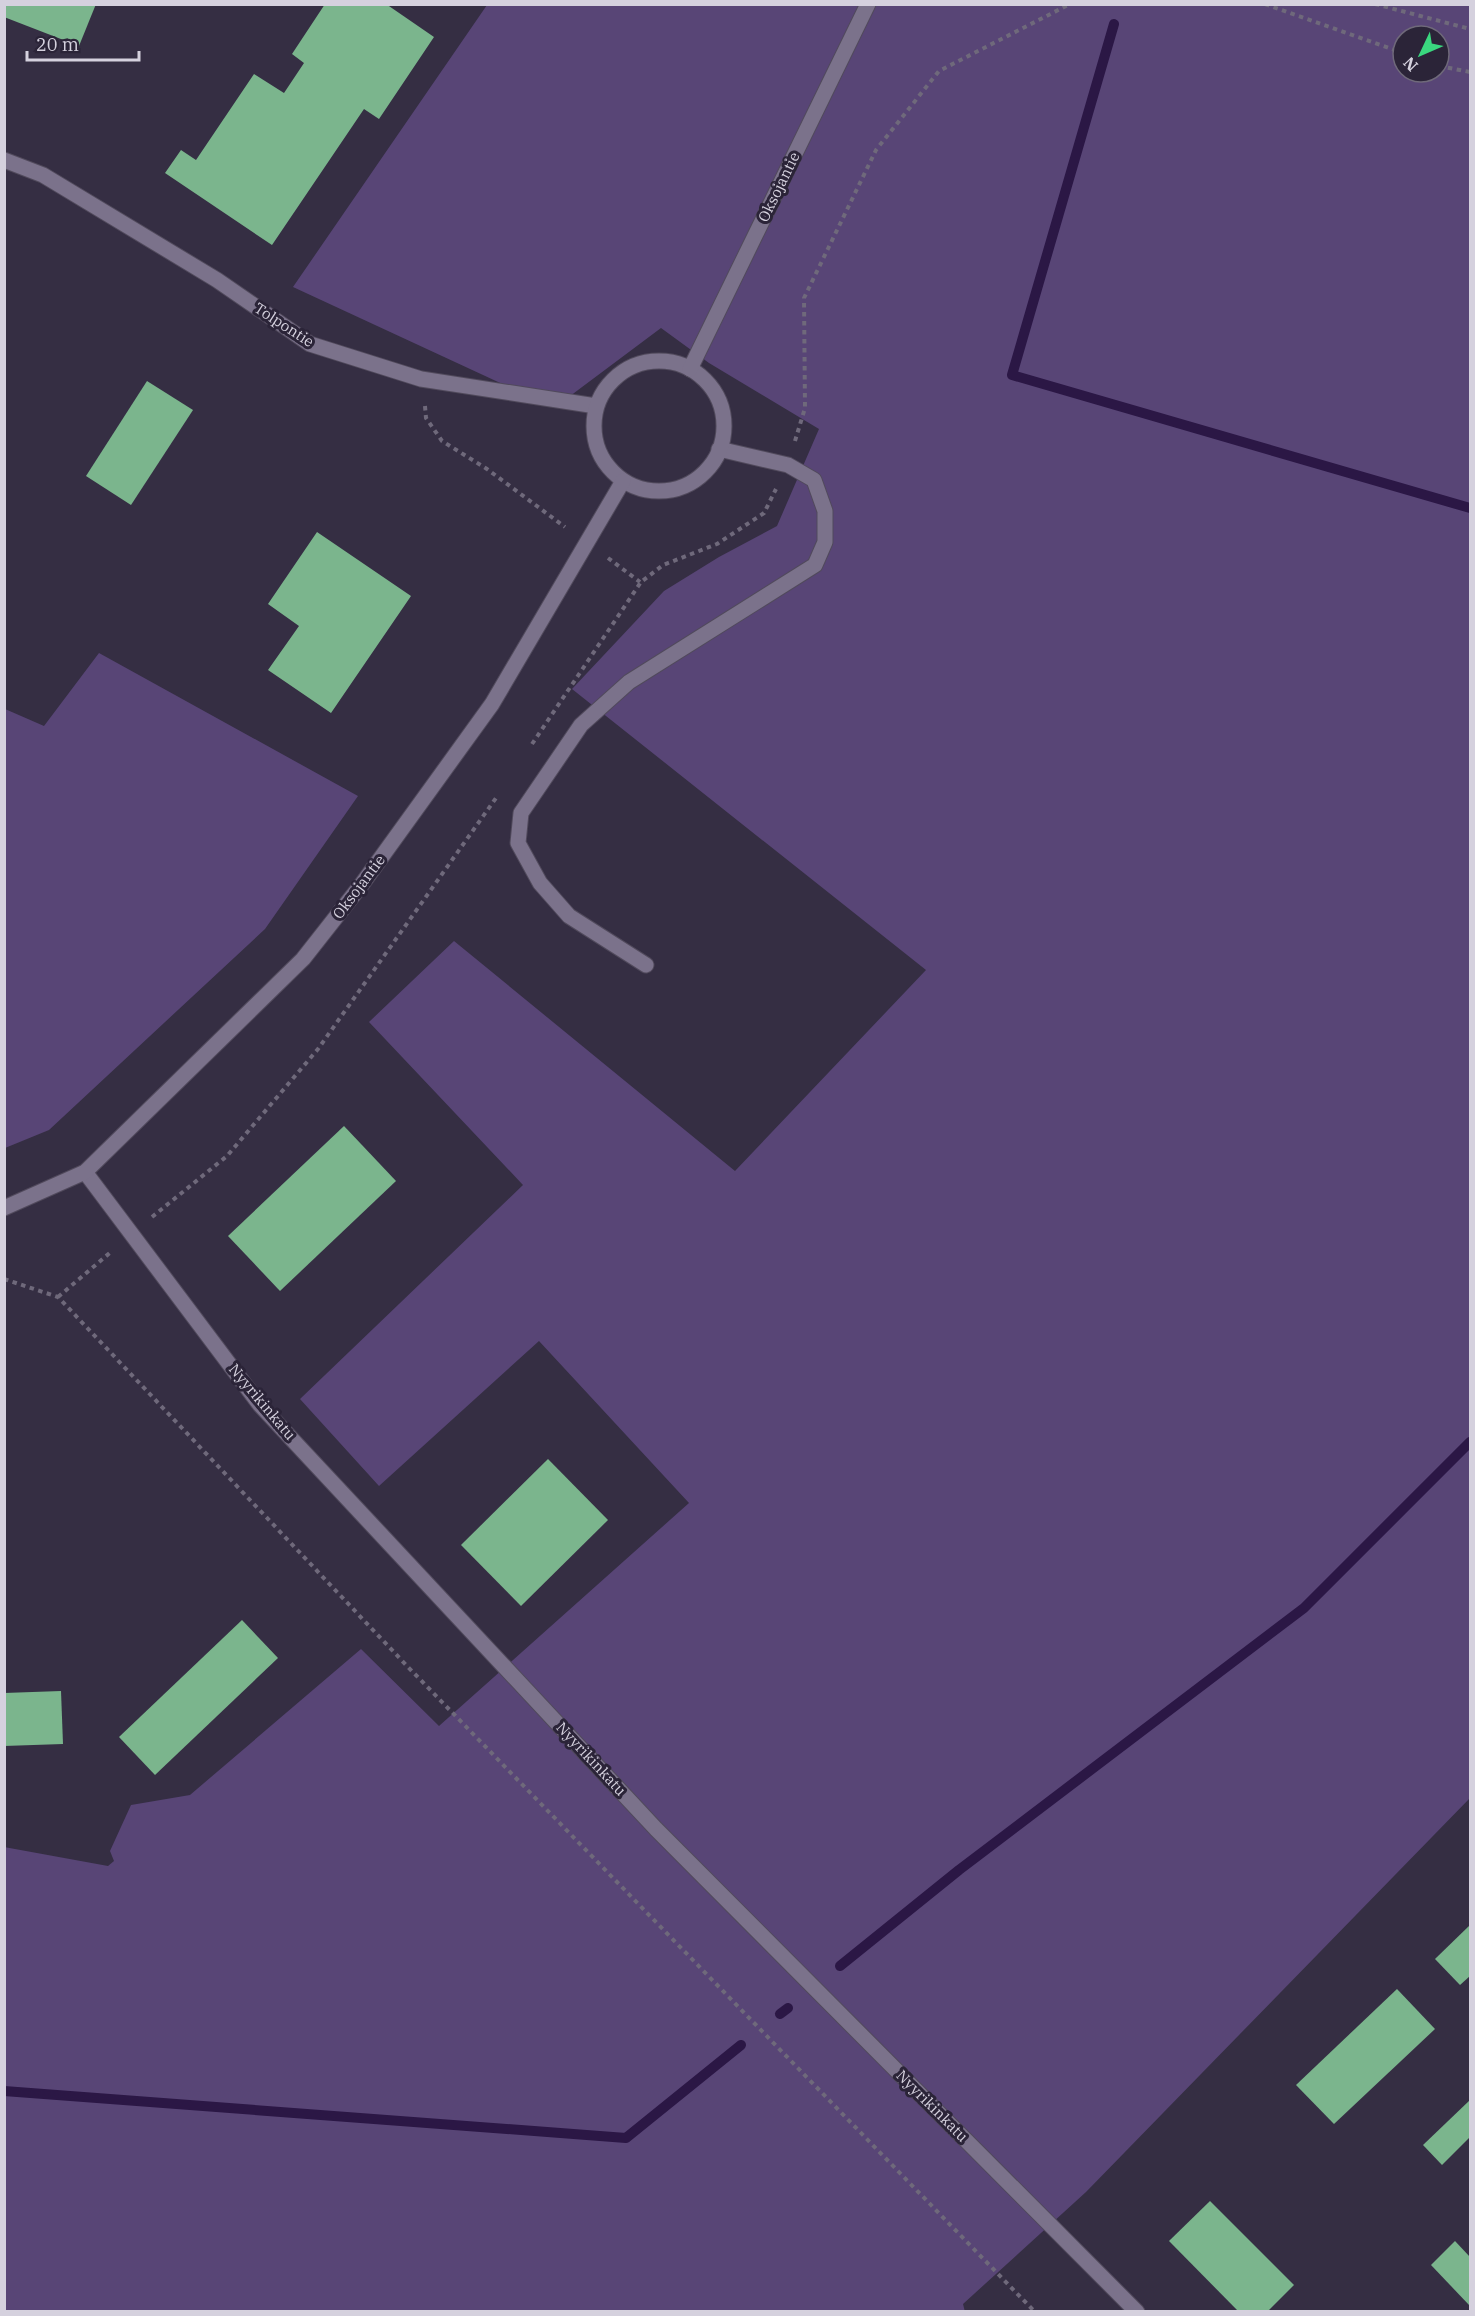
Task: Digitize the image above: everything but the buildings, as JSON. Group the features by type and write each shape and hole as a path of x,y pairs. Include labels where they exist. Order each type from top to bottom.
{"street":[{"name":"Oksojantie","path":"690,369 868,4"},
{"name":"Tolpontie","path":"4,160 43,175 207,274 310,344 421,379 597,406"},
{"path":"653,361 672,362 690,369 707,381 718,399 724,419 722,441 715,460 701,475 683,486 663,491 642,489 623,481 607,466 597,448 594,427 597,406 605,389 618,375 635,365 653,361"},
{"path":"646,965 569,916 540,883 518,843 522,813 581,725 629,682 815,566 825,542 825,511 814,480 788,465 719,449"},
{"name":"Oksojantie","path":"4,1208 85,1172 236,1026 310,950 362,884 492,704 623,481"},
{"name":"Nyyrikinkatu","path":"85,1172 268,1414 656,1829 1137,2312"}],"path":[{"path":"529,749 640,582 663,565 717,544 764,513 788,465 805,408 804,298 876,150 939,71 1070,4"},
{"path":"1265,4 1391,49"},
{"path":"1375,4 1470,29"},
{"path":"1451,68 1470,72"},
{"path":"421,379 426,418 442,441 488,469 640,582"},
{"path":"58,1297 227,1156 310,1058 502,789"},
{"path":"4,1279 58,1297 408,1667 1035,2312"}],"shaded area":[{"path":"487,5 1470,5 1470,1798 1086,2192 963,2304 965,2312 5,2311 4,1847 108,1866 114,1861 110,1851 131,1805 190,1795 361,1649 439,1726 689,1503 539,1341 379,1486 300,1399 523,1185 369,1022 454,941 735,1171 926,970 572,689 664,591 719,557 777,526 819,429 709,363 661,328 554,408 293,287"},
{"path":"99,653 358,796 265,929 49,1130 5,1148 5,709 44,726"}],"waterway":[{"path":"1114,24 1012,375 1470,508"},
{"path":"840,1966 959,1870 1304,1608 1470,1442"},
{"path":"780,2014 788,2008"},
{"path":"4,2091 626,2138 741,2045"}]}
